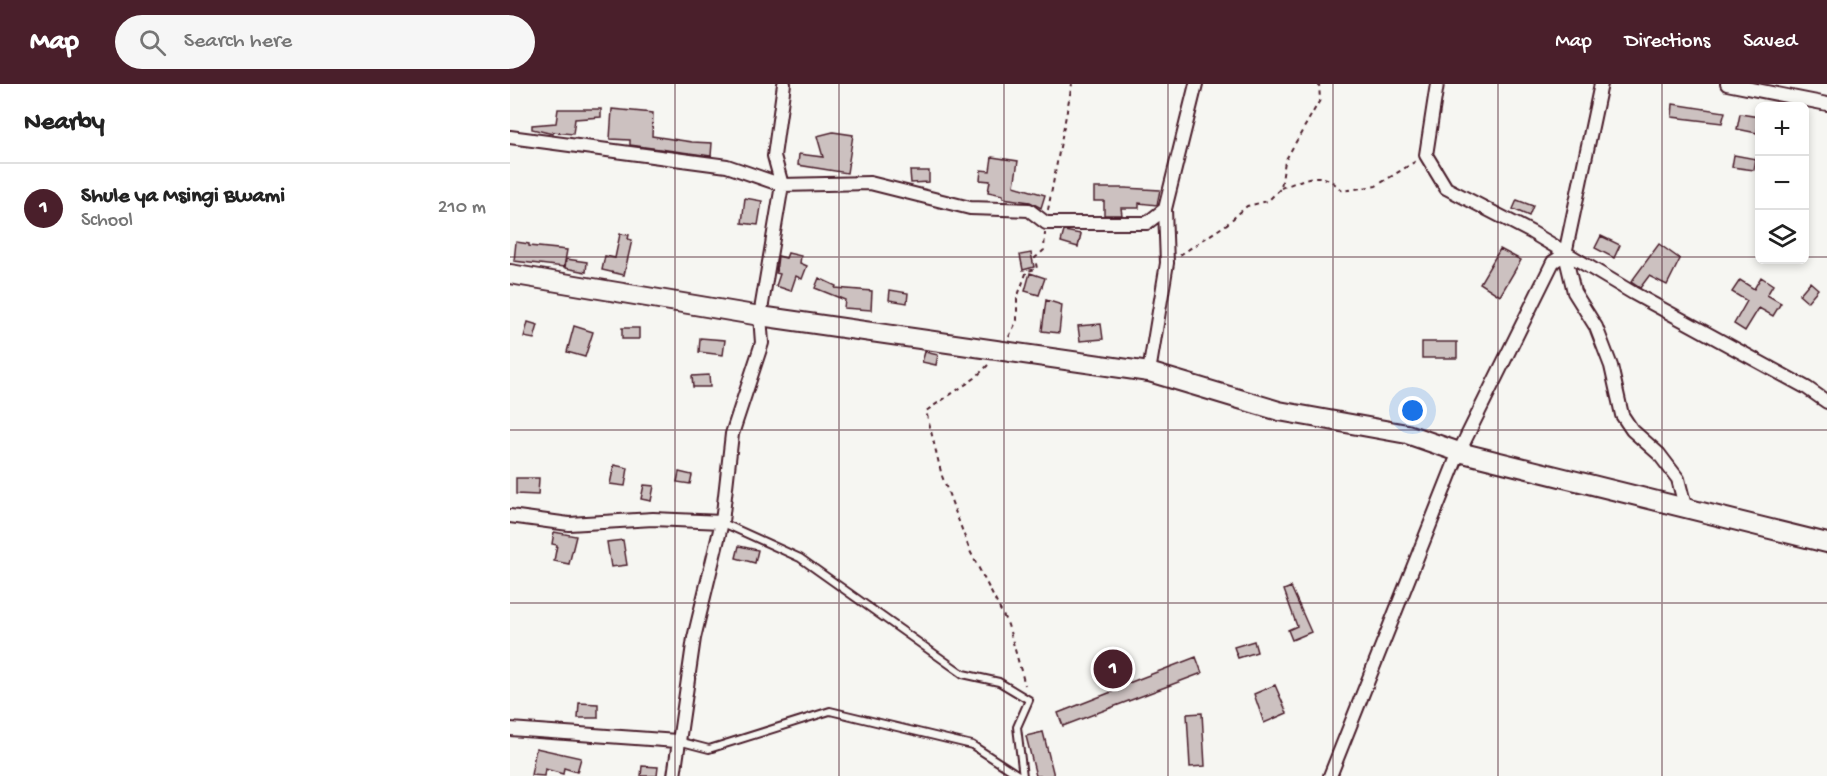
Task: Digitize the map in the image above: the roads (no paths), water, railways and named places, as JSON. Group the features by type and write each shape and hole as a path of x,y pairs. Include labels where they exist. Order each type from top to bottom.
{"street":[{"path":"674,776 677,741 694,638 722,522 732,434 762,343 760,316 782,185 774,156 784,84"},
{"path":"1149,372 1167,263 1165,209 1196,84"},
{"path":"1437,84 1426,155 1446,188 1531,232 1565,254 1807,388 1827,402"},
{"path":"1601,84 1565,254 1574,292 1596,327 1611,366 1622,415 1632,430 1659,454 1678,478 1685,506"},
{"path":"1727,84 1827,104"},
{"path":"510,137 727,166 782,185 870,183 970,208 1029,210 1046,223 1147,223 1165,209"},
{"path":"1330,776 1459,453 1553,262 1565,254"},
{"path":"510,274 760,316 1149,372 1279,411 1407,435 1459,453 1685,506 1827,543"},
{"path":"510,516 569,524 652,519 722,522"},
{"path":"510,729 677,741"}],"lane":[{"path":"722,522 800,558 963,674 999,682 1029,700 1017,727 1021,776"},
{"path":"677,741 709,749 830,711 972,745 1021,776"}],"place":[{"name":"Shule ya Msingi Bwami","path":"1113,669"}]}
